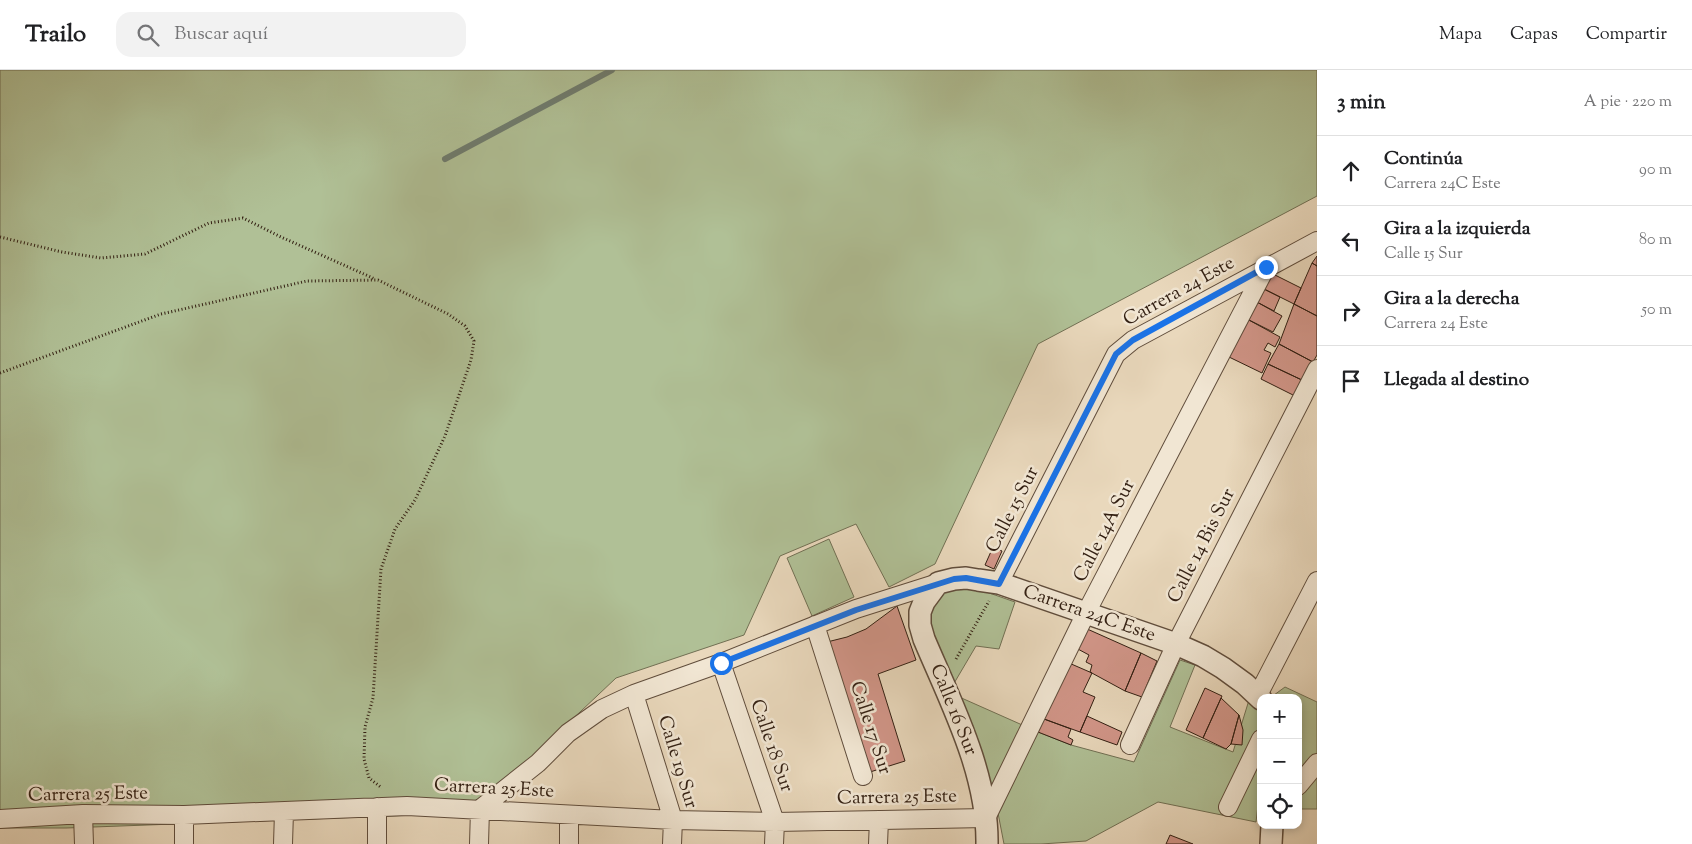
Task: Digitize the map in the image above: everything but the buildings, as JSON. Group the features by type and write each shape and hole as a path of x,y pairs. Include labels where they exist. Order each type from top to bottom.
{"street":[{"name":"Carrera 24 Este","path":"1116,354 1133,340 1317,241"},
{"name":"Calle 14A Sur","path":"986,818 1086,613 1266,267"},
{"name":"Calle 15 Sur","path":"999,584 1116,354"},
{"name":"Calle 14 Bis Sur","path":"1130,745 1176,644 1317,369"},
{"name":"Carrera 24C Este","path":"480,809 538,763 568,733 602,709 634,694 721,663 815,625 895,596 954,579 966,578 999,584 1176,644 1203,656 1223,668 1257,695"},
{"path":"1260,694 1317,581"},
{"name":"Calle 16 Sur","path":"938,584 924,602 920,612 920,625 974,761 983,795 987,844"},
{"name":"Calle 17 Sur","path":"815,625 863,776"},
{"name":"Calle 18 Sur","path":"721,663 775,822 774,844"},
{"name":"Calle 19 Sur","path":"634,694 673,820 672,844"},
{"path":"1228,807 1257,747"},
{"path":"1300,784 1317,763"},
{"name":"Carrera 25 Este","path":"0,819 83,814 184,815 407,806 673,820 775,822 986,818"},
{"path":"377,807 377,844"},
{"path":"479,844 480,809"},
{"path":"283,844 284,812"},
{"path":"83,814 84,844"},
{"path":"184,815 184,844"},
{"path":"569,815 569,844"},
{"path":"878,844 880,820"},
{"path":"1271,844 1272,829"}],"path":[{"path":"0,237 52,250 101,258 145,254 209,223 243,218 281,238 378,280 448,314 465,326 474,341 471,360 445,436 415,500 395,529 381,568 373,698 365,726 364,760 369,778 407,806"},
{"path":"0,374 161,314 307,281 378,280"},
{"name":"Calle 15 Sur","path":"942,682 999,584"}],"green space":[{"path":"0,70 1317,70 1317,196 1038,344 935,564 889,587 856,524 780,556 744,635 616,678 473,813 66,828 0,828"},
{"path":"829,539 854,597 812,616 787,558"},
{"path":"958,587 975,588 1015,602 999,649 976,646 953,685 927,621 939,594"},
{"path":"1180,660 1195,665 1170,727 1233,752 1249,700 1257,709 1256,822 1158,802 1086,841 1004,844 997,808 986,770 957,696 1071,745 1134,762"},
{"path":"1285,687 1300,694 1275,694"},
{"path":"1302,695 1317,702 1317,809 1302,809"}],"waterway":[{"path":"445,159 612,70"}],"route":[{"path":"721,663 856,610 895,596 954,579 966,578 999,584 1116,354 1133,340 1266,267"}]}
